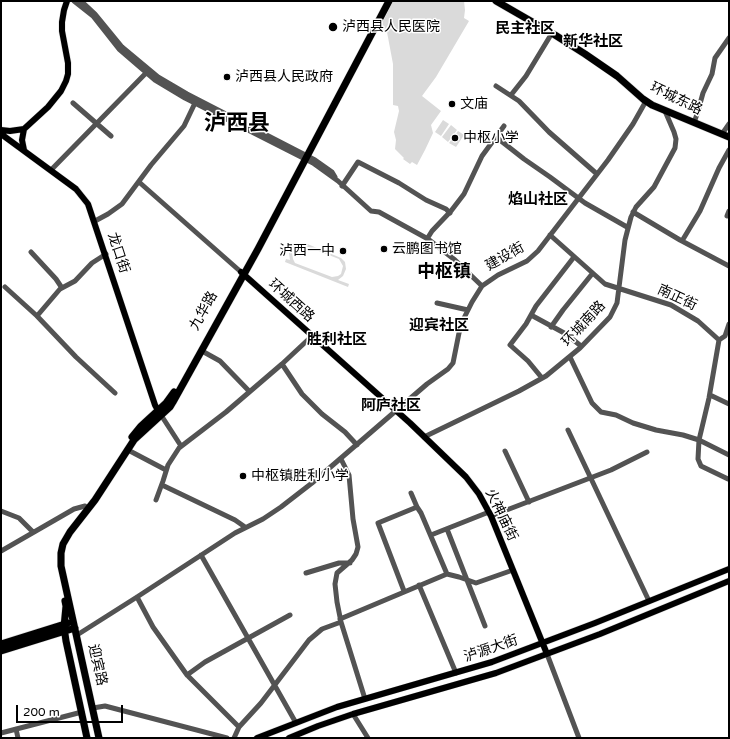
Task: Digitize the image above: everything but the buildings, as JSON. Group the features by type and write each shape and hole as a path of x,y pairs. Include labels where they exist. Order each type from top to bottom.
{"highway":[{"name":"九华路","path":"65,628 66,606 57,566 56,552 61,538 85,506 131,438 141,426 170,407 202,351 384,1"},
{"name":"九华路","path":"303,157 389,1"},
{"name":"环城东路","path":"496,1 552,33 617,76 646,101 665,111 726,136"},
{"name":"九华路","path":"75,628 61,566 63,544 139,435 171,397 242,273"},
{"path":"1,652 65,628"},
{"path":"1,644 65,628 75,628"},
{"name":"迎宾路","path":"65,628 67,646 87,738"},
{"name":"迎宾路","path":"75,628 99,738"}],"main road":[{"path":"24,150 22,140 24,129 52,102 61,91 66,81 68,63 62,26 67,1"},
{"path":"1,130 24,129"},
{"name":"龙口街","path":"1,134 51,170 83,196 91,209 159,413"},
{"name":"环城西路","path":"242,273 397,411"},
{"name":"火神庙街","path":"397,411 466,477 479,494 490,514 547,654"},
{"name":"泸源大街","path":"257,738 331,709 456,674 492,662 729,569"},
{"name":"泸源大街","path":"290,738 353,714 480,678 547,654 729,581"}],"street":[{"path":"74,1 93,16 119,49 146,73 170,89 196,103 303,157"},
{"path":"81,1 99,18 122,47 158,76 186,94 321,168 338,181 371,211 385,216 427,239 455,260 482,286"},
{"path":"511,95 526,76 552,33"},
{"path":"694,123 703,93 712,74 715,58 729,38"},
{"path":"51,170 146,73"},
{"path":"496,86 519,101 559,141 598,174"},
{"name":"建设街","path":"75,628 137,598 246,527 264,519 281,508 341,459 427,384 451,366 462,326 476,294 482,286 498,275 531,258 598,174 633,124 646,101"},
{"path":"73,103 111,136"},
{"path":"95,221 122,204 184,126 196,103"},
{"name":"环城南路","path":"424,437 519,391 542,378 570,357 612,314 617,303 627,227 633,212 654,187 675,148 676,142 674,132 665,111"},
{"path":"726,136 729,124"},
{"path":"427,239 432,231 450,213 467,189 482,156 504,126"},
{"path":"496,136 524,159 547,174 578,198 600,213 627,227"},
{"path":"682,241 700,211 719,168 729,150"},
{"path":"342,186 358,162 399,183 426,200 446,209 450,213"},
{"path":"138,182 242,273"},
{"path":"727,216 729,211"},
{"path":"633,212 682,241 729,266"},
{"name":"南正街","path":"550,235 605,284 666,303 682,310 719,340"},
{"path":"31,252 56,279 62,288"},
{"path":"37,316 52,297 62,288 75,281 92,263 106,254"},
{"path":"542,378 528,361 510,345 526,324 536,306 574,257"},
{"path":"551,326 592,274"},
{"path":"5,287 37,316 76,357 115,393"},
{"path":"437,303 468,310"},
{"path":"531,315 566,334 581,346"},
{"path":"728,479 700,465 698,459 699,440 710,395 719,340 724,338 728,331 729,324"},
{"path":"156,500 170,460 181,446 202,432 282,364 312,336"},
{"path":"202,351 220,361 249,391"},
{"path":"570,357 592,403 598,410 606,414 616,415 642,426 660,431 677,433 699,440 729,455"},
{"path":"282,364 302,394 322,414 340,427 357,445"},
{"path":"710,395 729,404"},
{"path":"159,413 181,446"},
{"path":"568,430 648,601"},
{"path":"128,450 166,470"},
{"path":"505,451 529,502"},
{"path":"431,535 529,502 621,466 647,452"},
{"path":"341,459 349,475 353,519 358,547 355,556 339,571 335,584 340,620 365,699"},
{"path":"162,486 235,520 246,527"},
{"path":"411,493 422,513 447,574"},
{"path":"1,551 74,509 85,506"},
{"path":"404,591 378,523 418,507"},
{"path":"1,511 19,518 33,532"},
{"path":"447,529 485,626"},
{"path":"202,555 296,723"},
{"path":"306,573 339,563 350,562"},
{"path":"234,738 239,727 258,708 312,636 322,629 404,591 447,574 473,583 479,583 513,570"},
{"path":"419,585 456,674"},
{"path":"137,598 153,627 187,675 239,727"},
{"path":"187,675 205,662 290,615"},
{"path":"547,654 579,738"},
{"path":"93,708 105,706 227,738"},
{"path":"1,733 82,712"},
{"path":"353,714 368,738"},
{"path":"16,729 18,738"}],"shaded area":[{"path":"393,1 464,1 464,18 469,21 436,77 422,96 441,111 431,125 433,133 417,165 412,162 410,164 403,159 404,158 395,149 396,140 394,132 399,111 398,106 393,105 393,64 387,32 379,29"},
{"path":"443,120 449,124 441,136 435,132"},
{"path":"451,125 457,130 448,142 442,137"},
{"path":"458,131 464,135 456,147 449,143"},
{"path":"305,243 341,258 345,262 346,269 343,276 338,280 349,284 348,287 285,262 286,259 290,260 289,253 295,245","holes":["298,245 303,245 339,259 343,266 341,274 332,277 295,263 292,253 293,249"]}],"place":[{"name":"泸西县人民医院","path":"333,27"},
{"name":"泸西县人民政府","path":"227,77"},
{"name":"文庙","path":"452,104"},
{"name":"中枢小学","path":"455,138"},
{"name":"云鹏图书馆","path":"384,249"},
{"name":"泸西一中","path":"343,251"},
{"name":"中枢镇胜利小学","path":"243,476"}],"district":[{"name":"民主社区","path":"525,29"},
{"name":"新华社区","path":"593,42"},
{"name":"泸西县","path":"237,124"},
{"name":"焰山社区","path":"538,200"},
{"name":"中枢镇","path":"444,272"},
{"name":"迎宾社区","path":"439,326"},
{"name":"胜利社区","path":"337,340"},
{"name":"阿庐社区","path":"391,406"}]}
